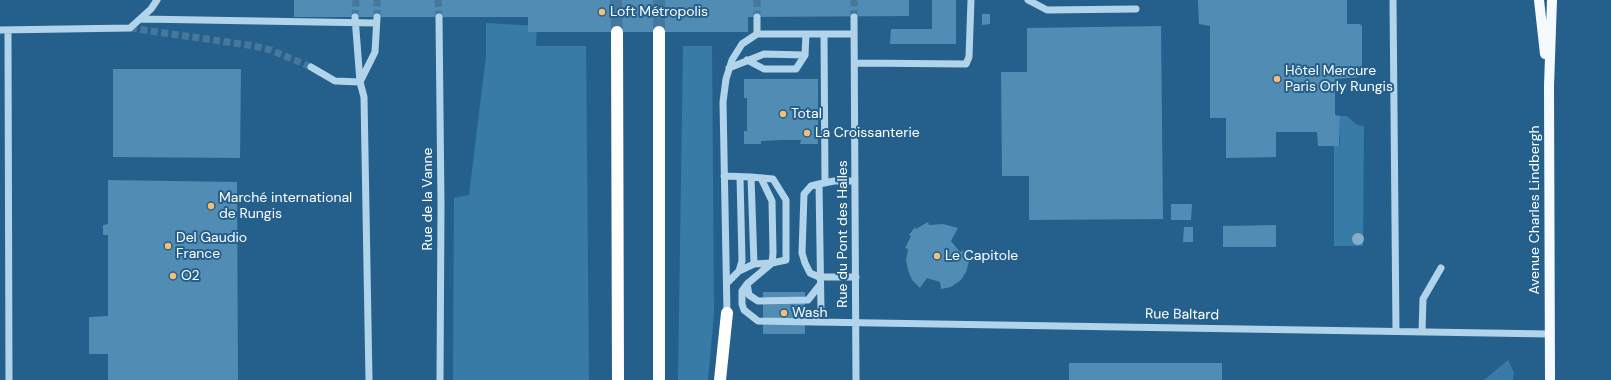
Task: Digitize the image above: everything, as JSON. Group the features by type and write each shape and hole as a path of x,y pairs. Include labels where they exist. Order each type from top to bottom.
{"highway":[{"path":"617,32 618,380"},
{"path":"659,32 659,380"},
{"path":"720,380 727,313"}],"main road":[{"name":"Avenue Charles Lindbergh","path":"1539,0 1549,86"},
{"name":"Avenue Charles Lindbergh","path":"1550,380 1549,86 1552,0"}],"street":[{"path":"0,30 130,28 151,9 157,0"},
{"path":"855,63 966,64 969,57 971,0"},
{"path":"1028,0 1046,10 1136,9"},
{"path":"1393,0 1396,331"},
{"name":"Rue de la Vanne","path":"439,17 441,206 440,380"},
{"path":"757,17 757,34"},
{"name":"Rue du Pont des Halles","path":"854,17 856,380"},
{"path":"141,19 376,20 375,52 360,82"},
{"path":"356,21 360,82 364,97 369,380"},
{"path":"8,30 9,380"},
{"path":"727,313 723,102 726,78 729,68 742,44 757,34 854,34"},
{"path":"747,60 764,69 796,69 805,55 806,34"},
{"path":"815,322 821,311 819,277 824,34"},
{"path":"729,68 764,54 805,55"},
{"path":"311,67 335,81 360,82"},
{"path":"724,176 773,179 786,200 786,260 772,264 754,264 739,271 727,282"},
{"path":"739,271 742,261 740,177"},
{"path":"750,177 754,264"},
{"path":"761,178 772,201 774,253 772,264 747,284 749,296 758,301 808,300 812,297 819,286"},
{"path":"855,181 822,183 811,186 804,194 802,253 804,263 810,272 819,277 856,277"},
{"path":"1422,332 1423,300 1441,268"},
{"name":"Rue Baltard","path":"747,284 742,291 742,304 747,314 758,321 1549,334"}],"shaded area":[{"path":"486,23 537,26 536,46 586,46 589,380 453,380 454,198 469,195 486,56"},
{"path":"683,46 712,46 714,314 708,380 678,380"},
{"path":"1340,116 1347,116 1357,125 1364,126 1363,246 1334,246 1334,146 1340,145"},
{"path":"1508,360 1514,373 1513,380 1484,380"}],"building":[{"name":"Loft Métropolis","path":"294,0 909,0 909,16 748,17 748,32 528,32 528,17 294,17"},
{"path":"932,0 956,0 956,44 890,44 891,29 932,29"},
{"name":"Hôtel Mercure Paris Orly Rungis","path":"1198,0 1347,0 1347,24 1360,24 1362,26 1362,77 1335,79 1335,115 1340,116 1339,146 1318,146 1317,132 1276,132 1276,157 1226,158 1226,118 1210,118 1210,26 1199,24"},
{"path":"982,14 990,14 990,24 982,25"},
{"path":"1161,26 1163,219 1029,220 1029,176 1002,176 1001,72 1027,72 1027,28"},
{"path":"113,69 241,69 240,158 113,157"},
{"name":"Total","path":"744,79 818,79 818,144 800,144 801,140 781,140 761,141 761,144 744,144 744,131 747,131 747,98 744,98"},
{"name":"O2","path":"108,180 237,182 238,380 108,380 108,354 89,354 89,317 108,316 108,235 103,235 103,225 108,224"},
{"path":"1171,204 1192,204 1191,220 1171,220"},
{"name":"Le Capitole","path":"928,222 929,225 943,224 958,228 951,241 960,252 967,249 969,261 966,272 961,280 951,287 941,289 940,282 927,278 920,288 912,280 908,270 906,260 908,249 905,248 911,236 909,235 915,227 916,229"},
{"path":"1276,225 1276,247 1223,247 1223,226"},
{"path":"1184,227 1193,227 1193,242 1183,242"},
{"name":"Wash","path":"763,292 805,292 805,334 763,334"},
{"path":"1069,363 1222,363 1222,380 1069,380"}],"tunnel":[{"path":"355,17 356,0"},
{"path":"377,0 377,17"},
{"path":"438,0 439,17"},
{"path":"616,0 617,32"},
{"path":"659,0 659,32"},
{"path":"757,0 757,17"},
{"path":"854,0 854,17"},
{"path":"130,28 248,45 271,50 311,67"}],"place":[{"name":"Loft Métropolis","path":"602,12"},
{"name":"Hôtel Mercure Paris Orly Rungis","path":"1277,79"},
{"name":"Total","path":"783,114"},
{"name":"La Croissanterie","path":"807,133"},
{"name":"Marché international de Rungis","path":"211,206"},
{"name":"Del Gaudio France","path":"168,246"},
{"name":"Le Capitole","path":"937,256"},
{"name":"O2","path":"173,276"},
{"name":"Wash","path":"784,313"}]}
